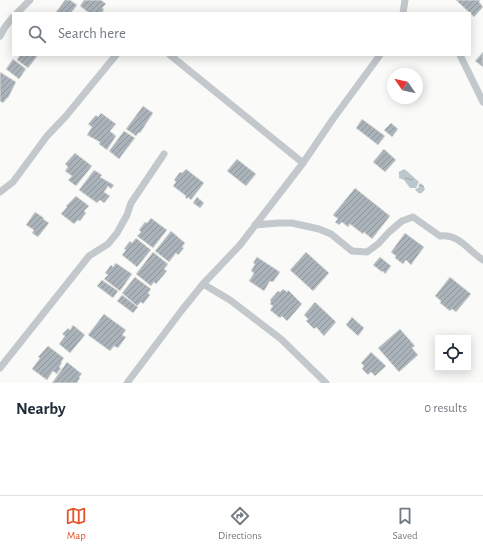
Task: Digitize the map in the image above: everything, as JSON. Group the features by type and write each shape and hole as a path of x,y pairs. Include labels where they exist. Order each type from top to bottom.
{"street":[{"path":"18,12 30,0"},
{"path":"404,12 405,0"},
{"path":"0,36 12,18"},
{"path":"0,192 13,182 47,136 66,116 115,56"},
{"path":"171,56 303,163"},
{"path":"127,383 182,310 240,246 303,163 379,56"},
{"path":"460,56 483,102"},
{"path":"0,368 89,256 108,244 117,233 131,204 164,154"},
{"path":"255,225 292,223 319,229 331,234 352,251 367,252 378,244 402,221 413,217 440,236 452,236 462,242 474,254 483,260"},
{"path":"204,284 230,300 281,339 326,383"}],"water":[{"path":"404,169 419,182 416,188 410,188 404,180 399,178 399,172"},
{"path":"420,183 425,189 418,193 415,189 418,188"}],"building":[{"path":"65,0 70,0 77,5 72,12 56,12"},
{"path":"84,0 101,0 106,4 102,8 104,9 102,12 88,12 80,6"},
{"path":"456,0 480,0 479,2 483,7 474,17 471,12 469,12"},
{"path":"483,52 483,67 475,61"},
{"path":"19,56 37,56 28,68 17,60"},
{"path":"13,59 26,69 19,79 6,69"},
{"path":"0,72 16,82 8,98 3,103 0,101"},
{"path":"143,106 153,113 140,133 139,132 136,136 126,129"},
{"path":"101,113 116,124 110,131 116,136 107,150 99,144 100,142 87,135 92,127 88,124 96,115 98,117"},
{"path":"362,119 385,136 378,145 356,128"},
{"path":"391,123 398,129 392,137 384,130"},
{"path":"124,131 135,138 119,159 109,151"},
{"path":"384,149 396,160 385,172 373,162"},
{"path":"75,153 92,166 76,186 68,180 72,176 65,171 68,167 65,164"},
{"path":"237,159 256,174 246,186 227,171"},
{"path":"186,169 204,183 191,200 188,197 187,199 185,197 186,196 173,186 176,182 174,180 180,172 182,173"},
{"path":"94,170 102,175 100,177 114,185 111,189 108,186 104,192 110,196 104,203 100,200 97,203 79,190"},
{"path":"355,188 390,216 372,239 364,232 363,234 350,224 348,227 342,222 339,225 335,222 338,219 333,215"},
{"path":"76,196 89,206 84,211 86,213 80,221 78,220 74,224 61,214 67,207 66,206"},
{"path":"197,197 204,203 200,208 193,203"},
{"path":"35,212 49,223 38,237 32,233 34,230 26,225"},
{"path":"151,218 167,230 153,248 137,236 141,232 139,230 145,222 147,223"},
{"path":"171,231 185,243 182,247 184,248 178,255 176,253 169,262 155,251"},
{"path":"405,233 424,247 411,265 406,260 403,264 395,258 396,256 391,252"},
{"path":"136,238 151,250 137,267 122,255 126,250 124,249 130,241 132,243"},
{"path":"153,252 168,264 164,269 167,271 156,284 154,282 151,286 136,274"},
{"path":"306,252 329,273 313,291 290,270"},
{"path":"257,257 280,272 273,282 270,281 264,291 249,281 254,273 251,271 255,264 253,263"},
{"path":"380,257 391,266 385,274 373,265"},
{"path":"116,263 132,274 120,291 104,279 108,275 105,273 111,265 113,267"},
{"path":"135,277 151,289 148,293 150,295 143,304 141,302 137,306 122,293"},
{"path":"450,277 471,294 456,312 452,309 450,311 440,303 441,301 435,296"},
{"path":"102,280 118,291 113,298 97,286"},
{"path":"283,289 287,292 288,290 302,304 287,321 282,316 280,318 270,310 273,306 270,304 270,300 278,291 280,292"},
{"path":"122,295 138,307 133,313 117,301"},
{"path":"315,302 336,322 324,336 316,327 314,329 306,321 308,319 304,315"},
{"path":"104,314 126,330 122,335 126,337 118,348 114,346 110,351 88,335"},
{"path":"352,317 364,328 358,336 346,325"},
{"path":"73,325 85,335 70,353 59,344 65,336 62,334 68,328 70,330"},
{"path":"400,329 415,346 412,348 418,355 399,372 378,348"},
{"path":"48,346 64,358 59,367 61,368 57,374 53,371 47,380 32,369 40,358 38,357"},
{"path":"371,352 386,366 375,376 371,372 368,375 362,369 364,366 361,363"},
{"path":"67,362 82,374 77,383 52,383"}]}
